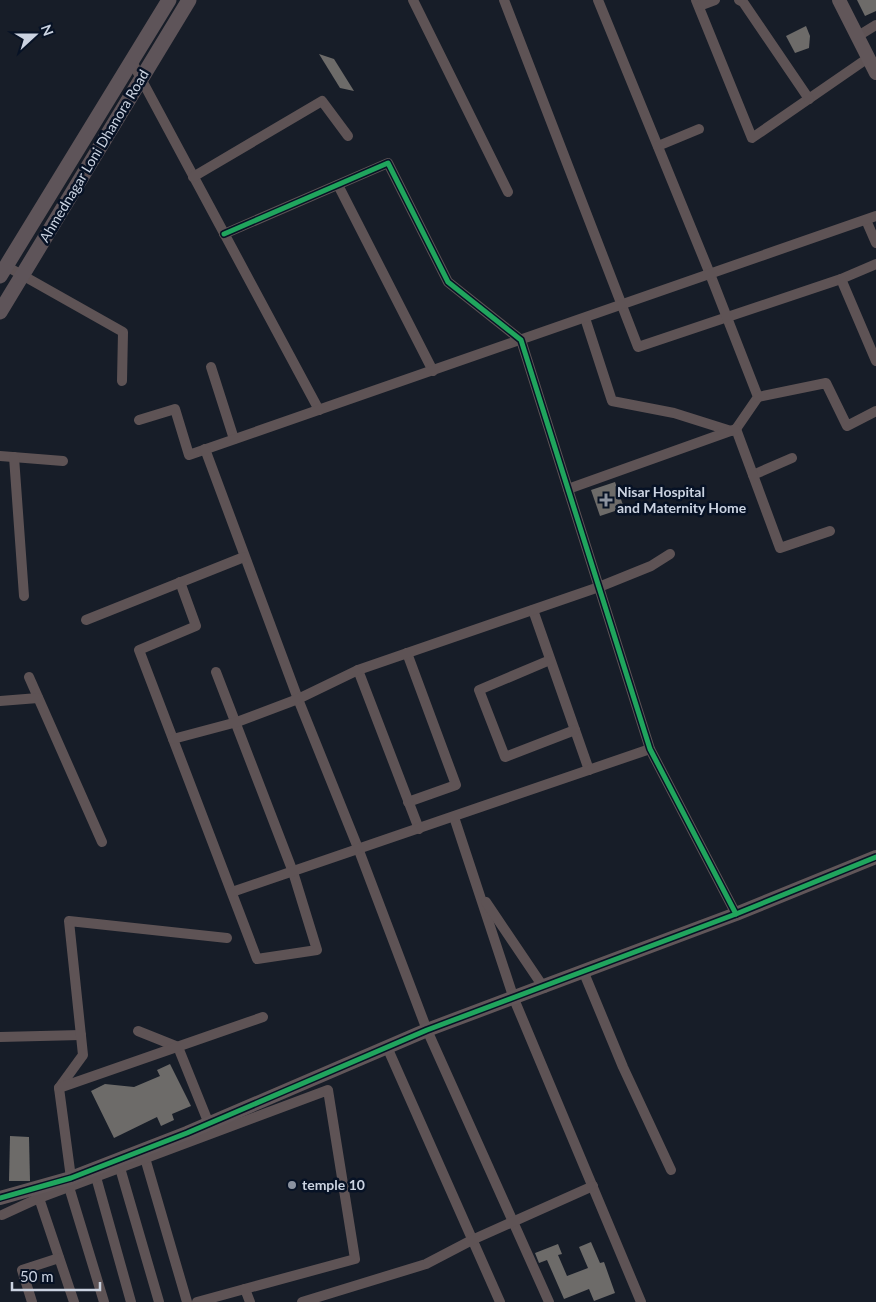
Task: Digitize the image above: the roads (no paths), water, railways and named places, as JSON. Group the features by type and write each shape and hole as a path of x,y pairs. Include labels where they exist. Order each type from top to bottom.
{"main road":[{"name":"Ahmednagar Loni Dhanora Road","path":"3,271 169,0"},
{"name":"Ahmednagar Loni Dhanora Road","path":"0,312 189,0"}],"street":[{"path":"413,0 508,192"},
{"path":"504,0 638,347 841,279 876,264"},
{"path":"598,0 728,318 758,398"},
{"path":"715,0 698,3 752,138 868,58"},
{"path":"740,0 809,99"},
{"path":"839,0 876,73"},
{"path":"858,36 876,25"},
{"path":"131,60 320,410"},
{"path":"193,177 322,101 348,136"},
{"path":"658,146 699,129"},
{"path":"224,234 388,163 448,282 521,340 650,749 736,914"},
{"path":"338,184 433,371"},
{"path":"139,420 175,408 189,455 871,218 876,243"},
{"path":"3,271 22,275 123,332 122,381"},
{"path":"841,279 876,361"},
{"path":"585,318 612,402 674,413 734,430"},
{"path":"211,367 234,440"},
{"path":"568,489 734,430 758,398 826,383 847,426 876,411"},
{"path":"734,430 780,548 830,531"},
{"path":"205,449 298,699 358,848 426,1030 549,1302"},
{"path":"0,456 63,461"},
{"path":"14,457 24,596"},
{"path":"753,475 792,458"},
{"path":"173,739 237,722 298,699 358,670 599,587 651,566 670,554"},
{"path":"86,620 244,557"},
{"path":"180,582 196,626 139,650 257,959 316,950 293,872 237,722 216,672"},
{"path":"532,610 589,770"},
{"path":"407,653 456,784 408,802"},
{"path":"550,660 479,690 505,757 575,730"},
{"path":"358,670 419,829"},
{"path":"28,677 102,842"},
{"path":"0,702 38,698"},
{"path":"232,892 650,749"},
{"path":"454,817 514,999 641,1302"},
{"path":"2,1215 70,1182 426,1030 584,973 876,857"},
{"path":"479,892 544,988"},
{"path":"104,1302 70,1182 59,1088 83,1055 69,921 227,938"},
{"path":"584,973 623,1067 671,1170"},
{"path":"59,1088 263,1017"},
{"path":"138,1031 178,1047 209,1124"},
{"path":"0,1038 81,1035"},
{"path":"387,1047 500,1302"},
{"path":"0,1198 96,1177 328,1090 354,1259 197,1302"},
{"path":"146,1158 187,1302"},
{"path":"120,1168 159,1302"},
{"path":"96,1177 131,1302"},
{"path":"302,1302 317,1300 426,1264 472,1240 592,1186"},
{"path":"39,1198 74,1302"},
{"path":"32,1302 22,1270 59,1258"},
{"path":"245,1289 250,1302"}],"place":[{"name":"Nisar Hospital and Maternity Home","path":"606,500"},
{"name":"temple 10","path":"292,1185"}]}
